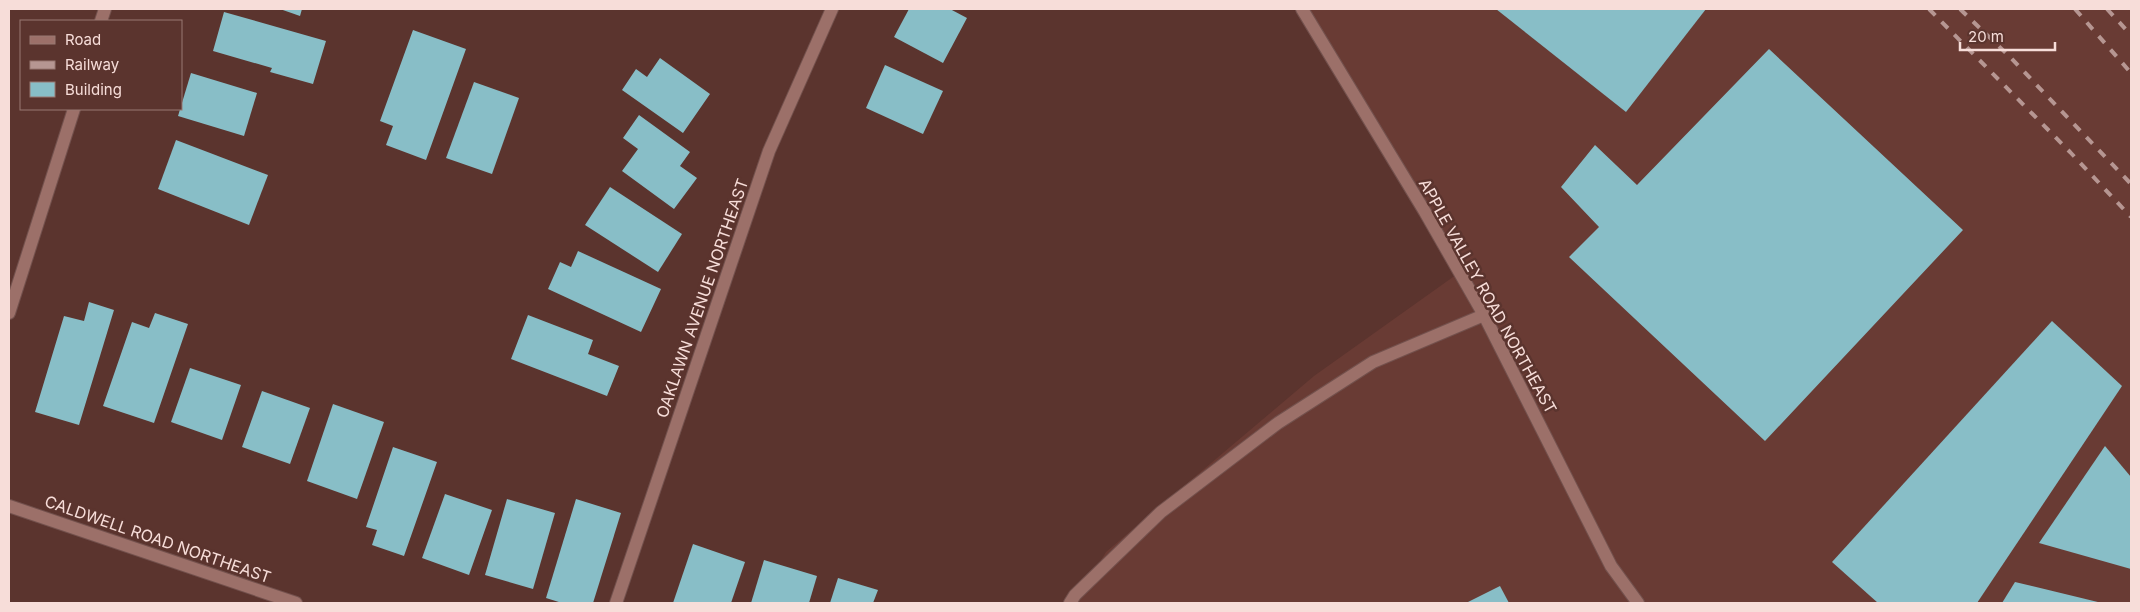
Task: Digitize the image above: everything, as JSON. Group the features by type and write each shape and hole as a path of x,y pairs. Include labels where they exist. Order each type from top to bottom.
{"street":[{"name":"OAKLAWN AVENUE NORTHEAST","path":"616,603 769,151 832,9"},
{"name":"APPLE VALLEY ROAD NORTHEAST","path":"1302,9 1426,212 1484,315 1612,566 1638,603"},
{"path":"9,313 74,110"},
{"path":"1070,603 1075,595 1161,512 1278,423 1373,362 1484,315"},
{"name":"CALDWELL ROAD NORTHEAST","path":"9,506 296,603"}],"shaded area":[{"path":"1305,9 2131,9 2131,603 1075,603 1106,552 1314,376 1460,272"}],"building":[{"path":"280,9 302,9 300,16"},
{"path":"909,9 950,9 967,18 943,63 894,37"},
{"path":"1496,9 1706,9 1626,112"},
{"path":"224,12 326,41 313,84 270,72 272,68 213,51"},
{"path":"413,30 466,49 426,160 386,145 393,126 380,121"},
{"path":"1769,49 1963,230 1765,441 1569,257 1599,227 1561,187 1595,145 1637,185"},
{"path":"660,58 710,94 683,133 622,90 636,69 647,77"},
{"path":"885,65 943,91 923,134 866,108"},
{"path":"191,73 257,93 244,136 178,116 180,110 182,110 182,103"},
{"path":"474,82 519,98 492,174 446,158"},
{"path":"639,115 690,152 680,166 697,178 674,209 622,171 638,149 623,138"},
{"path":"176,140 268,175 249,225 158,189"},
{"path":"610,187 682,234 658,272 585,225"},
{"path":"578,251 661,289 641,332 548,289 560,262 571,267"},
{"path":"89,302 114,310 79,425 35,412 64,316 84,321"},
{"path":"155,313 188,324 154,423 103,406 132,322 149,328"},
{"path":"528,315 593,340 588,354 619,366 607,396 511,359"},
{"path":"2052,321 2122,386 1977,603 1878,603 1832,562"},
{"path":"190,368 241,385 222,440 171,422"},
{"path":"262,391 310,408 290,464 242,447"},
{"path":"333,404 384,422 357,499 307,481"},
{"path":"2105,446 2131,477 2131,569 2039,543"},
{"path":"393,447 437,462 404,556 372,545 377,530 366,527"},
{"path":"445,494 492,510 469,575 422,558"},
{"path":"507,499 555,513 533,589 485,575"},
{"path":"576,499 621,513 593,603 562,603 546,598"},
{"path":"693,544 745,562 731,603 673,603"},
{"path":"764,560 817,576 809,603 751,603"},
{"path":"838,578 878,590 873,603 830,603"},
{"path":"2015,582 2102,603 2002,603"},
{"path":"1500,586 1509,603 1466,603"}],"railway":[{"path":"1929,9 2070,152 2131,217"},
{"path":"1960,9 2010,57 2131,184"},
{"path":"2075,9 2131,73"},
{"path":"2107,9 2131,35"}]}
